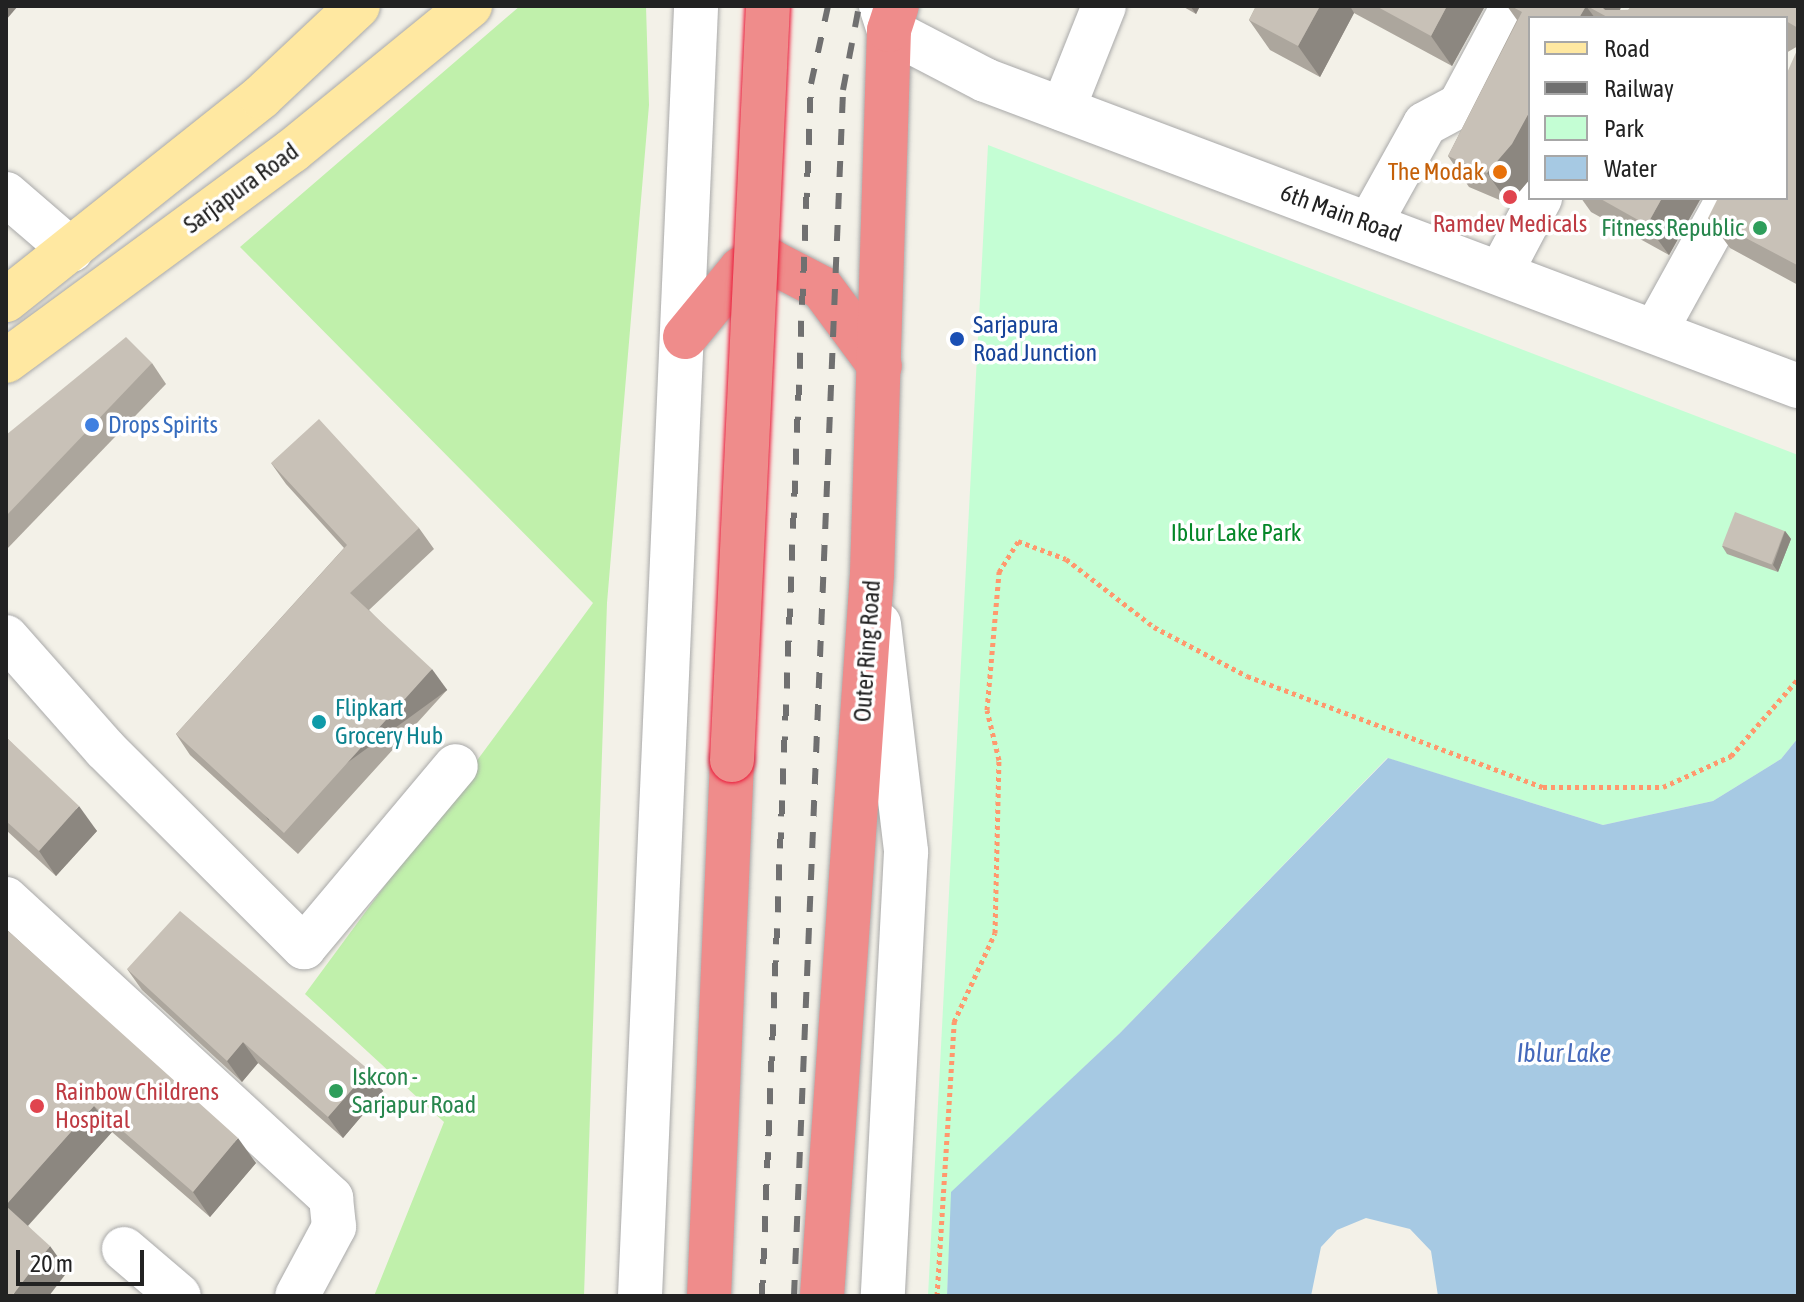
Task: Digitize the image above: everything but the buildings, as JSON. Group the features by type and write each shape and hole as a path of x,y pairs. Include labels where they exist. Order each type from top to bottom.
{"highway":[{"path":"709,1296 768,6"},
{"name":"Outer Ring Road","path":"822,1296 872,574 889,14"},
{"path":"685,337 741,269 772,262 822,288 880,366"}],"main road":[{"path":"6,300 261,97 358,6"},
{"name":"Sarjapura Road","path":"6,361 292,151 470,6"}],"street":[{"path":"640,1296 685,337 696,6"},
{"path":"1063,109 1104,6"},
{"path":"1370,223 1425,124 1460,105 1513,6"},
{"name":"6th Main Road","path":"889,14 948,63 1798,386"},
{"path":"6,194 71,250"},
{"path":"1501,272 1539,200"},
{"path":"1656,330 1728,200"},
{"path":"872,574 906,852 883,1296"},
{"path":"6,637 105,749 304,947 456,766"},
{"path":"6,899 331,1198 334,1227 297,1296"},
{"path":"124,1249 179,1296"}],"path":[{"path":"937,1296 954,1022 995,933 999,760 987,710 999,572 1018,541 1066,559 1154,627 1247,676 1543,787 1663,787 1731,756 1767,723 1798,679"}],"green space":[{"path":"520,6 646,6 649,105 607,603 584,1296 374,1296 444,1122 305,994 593,603 240,247"},
{"name":"Iblur Lake Park","path":"988,145 1798,455 1798,738 1781,759 1713,801 1603,825 1387,758 1120,1033 952,1192 947,1296 928,1296"}],"water":[{"name":"Iblur Lake","path":"1798,738 1798,1296 1438,1296 1431,1251 1410,1229 1366,1218 1337,1230 1321,1247 1311,1296 947,1296 951,1192 1120,1033 1388,758 1603,825 1713,801 1781,759"}],"railway":[{"path":"762,1296 811,84 828,6"},
{"path":"794,1296 843,90 859,6"}],"place":[{"name":"The Modak","path":"1500,172"},
{"name":"Ramdev Medicals","path":"1510,197"},
{"name":"Fitness Republic","path":"1760,228"},
{"name":"Sarjapura Road Junction","path":"957,339"},
{"name":"Drops Spirits","path":"92,425"},
{"name":"Flipkart Grocery Hub","path":"319,722"},
{"name":"Iskcon - Sarjapur Road","path":"336,1091"},
{"name":"Rainbow Childrens Hospital","path":"37,1106"}]}
